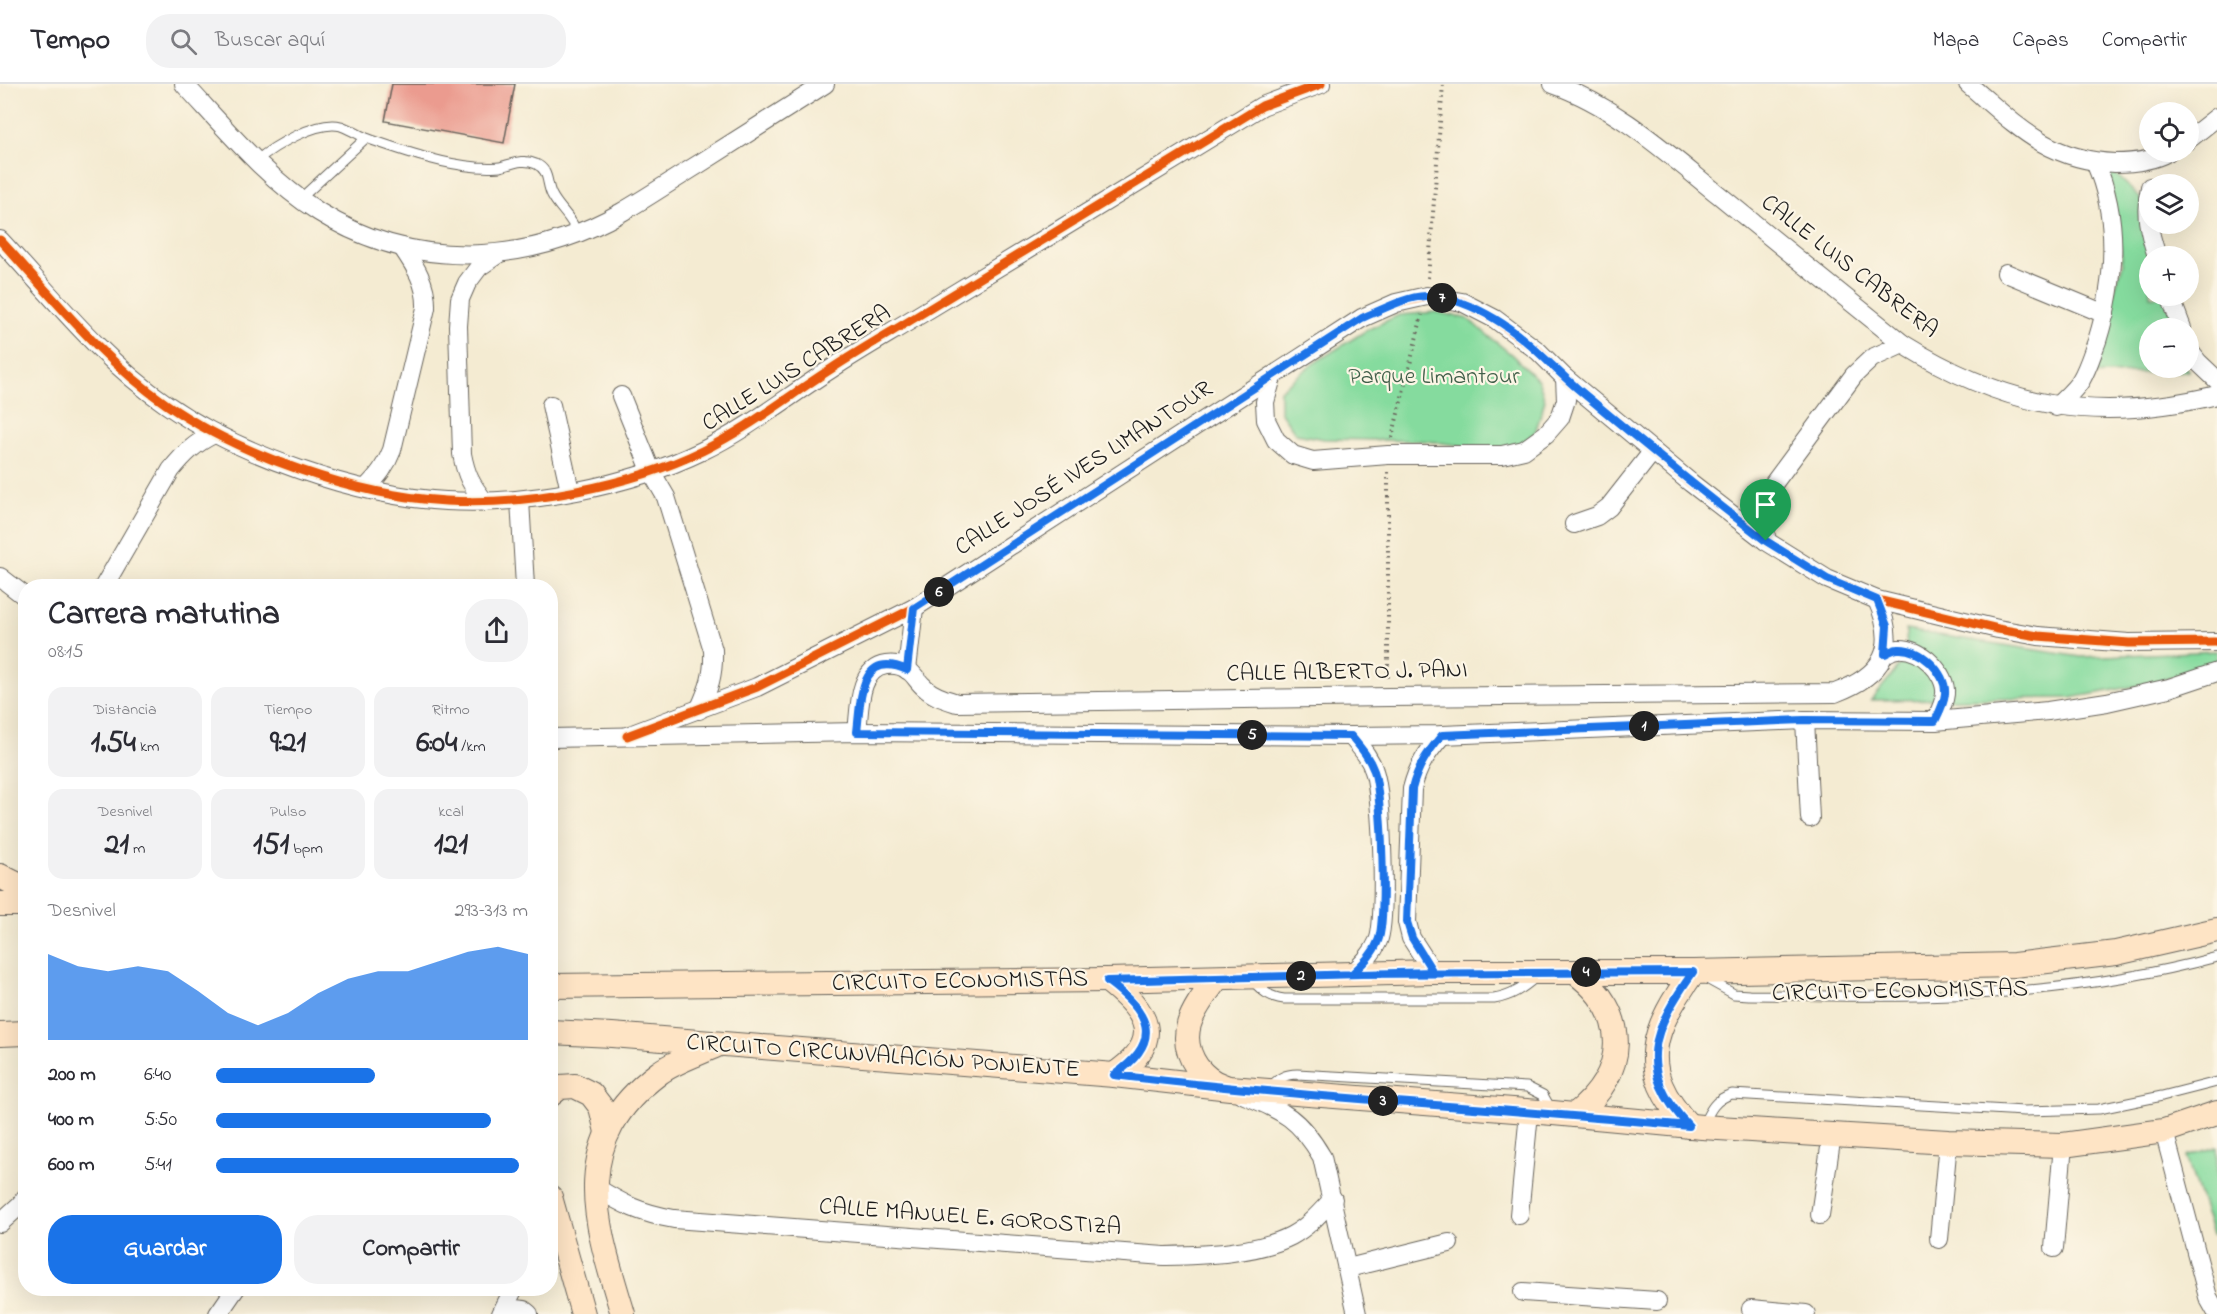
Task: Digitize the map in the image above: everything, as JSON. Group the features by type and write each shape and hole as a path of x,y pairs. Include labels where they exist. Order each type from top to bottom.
{"main road":[{"path":"0,876 18,885"},
{"path":"0,904 18,904"},
{"name":"CIRCUITO ECONOMISTAS","path":"558,986 1107,981 1433,972 1693,972 2014,965 2116,953 2217,930"},
{"path":"1553,1114 1601,1092 1614,1060 1616,1044 1609,1011 1601,996 1575,972"},
{"path":"1693,972 1672,1002 1656,1038 1653,1056 1666,1097 1695,1127"},
{"path":"1217,978 1192,1015 1188,1025 1187,1044 1201,1071 1209,1079 1230,1088"},
{"path":"1107,981 1136,1007 1146,1024 1147,1034 1129,1065 1114,1075"},
{"path":"0,1034 18,1033"},
{"name":"CIRCUITO CIRCUNVALACIÓN PONIENTE","path":"558,1033 1114,1075 1230,1088 1695,1127 1948,1142 2063,1144 2164,1131 2217,1113"},
{"path":"623,1314 601,1236 595,1187 599,1155 607,1132 631,1097 661,1072 719,1044"},
{"path":"558,1089 575,1086 591,1094 601,1107 607,1132"},
{"path":"558,1229 583,1314"}],"street":[{"path":"184,84 256,160 300,199 321,213 363,234 402,247 457,256 500,253 540,244 577,233 620,213 825,84"},
{"name":"CALLE LUIS CABRERA","path":"0,240 113,361 165,403 214,434 279,462 366,488 444,501 520,500 652,472 744,429 831,369 1262,106 1321,84"},
{"name":"CALLE LUIS CABRERA","path":"1553,84 1596,104 1644,134 1903,344 1968,380 2023,399 2056,406 2100,410 2143,409 2190,402 2217,395"},
{"path":"1968,84 2032,137 2070,156 2095,162 2127,163 2139,160"},
{"path":"2199,134 2215,125"},
{"path":"2056,406 2072,392 2081,380 2090,361 2105,314 2113,260 2112,234 2104,181 2095,162"},
{"path":"366,488 387,464 392,450 426,308 422,281 402,247"},
{"path":"486,502 474,489 466,473 462,454 458,326 460,299 467,283 479,267 500,253"},
{"path":"2006,273 2105,314"},
{"name":"CALLE JOSÉ IVES LIMANTOUR","path":"627,736 757,687 914,608 1362,318 1396,303 1427,296 1462,302 1495,319 1538,351 1565,378 1766,541 1827,579 1877,600 1998,629 2038,636 2128,644 2217,642"},
{"path":"1766,541 1767,502 1774,483 1854,375 1872,358 1903,344"},
{"path":"2199,363 2217,380"},
{"path":"1272,377 1265,402 1266,420 1276,440 1293,455 1313,461 1388,455 1502,455 1524,450 1546,434 1560,418 1566,400 1565,378"},
{"path":"621,396 652,472 666,497 713,650 714,670 699,710"},
{"path":"551,405 570,491"},
{"path":"108,579 171,470 198,441 214,434"},
{"path":"1574,524 1597,516 1609,507 1653,451"},
{"path":"520,500 525,579"},
{"path":"0,577 18,591"},
{"path":"1877,600 1887,626 1885,654 1900,648 1911,651 1922,657 1944,681 1943,705 1935,721"},
{"path":"857,732 862,688 873,670 881,665 894,664 907,670 914,608"},
{"name":"CALLE ALBERTO J. PANI","path":"907,670 931,693 957,703 1389,696 1834,693 1854,685 1871,673 1885,654"},
{"path":"558,738 857,732 1442,735 1804,720 1935,721 2048,711 2107,702 2169,688 2217,672"},
{"path":"1804,720 1810,818"},
{"path":"1433,972 1412,938 1407,922 1412,800 1417,771 1442,735"},
{"path":"1351,736 1366,755 1374,771 1379,793 1383,917 1378,941 1366,961 1352,974"},
{"path":"1230,1088 1275,1108 1295,1120 1323,1157 1357,1314"},
{"path":"1519,1215 1553,1114"},
{"path":"2164,1131 2217,1313"},
{"path":"1820,1215 1832,1134"},
{"path":"1939,1239 1948,1142"},
{"path":"2054,1248 2063,1144"},
{"name":"CALLE MANUEL E. GOROSTIZA","path":"595,1187 623,1205 647,1214 674,1219 1164,1256 1201,1255 1262,1246 1291,1236 1315,1219 1333,1199"},
{"path":"0,1223 18,1207"},
{"path":"1348,1268 1449,1243"},
{"path":"1523,1292 1585,1305 1623,1306 1657,1301"},
{"path":"218,1314 230,1296"},
{"path":"510,1296 503,1311 524,1310 529,1314"},
{"path":"2199,1314 2212,1297"},
{"path":"1751,1309 1775,1313 1806,1314"}],"lane":[{"path":"256,160 270,149 317,127 339,126 366,138 423,157 453,164 478,167 499,167 520,161 537,164 547,174 551,194 573,222 577,233"},
{"path":"300,199 366,138"},
{"name":"CIRCUITO ECONOMISTAS","path":"1693,972 1734,994 1950,995 2032,990 2166,970 2217,957"},
{"path":"1250,978 1264,993 1284,999 1494,999 1508,997 1519,991 1541,973"},
{"path":"1695,1127 1722,1097 1732,1094 2024,1112 2098,1109 2217,1082"}],"path":[{"path":"1388,672 1388,455 1427,296 1443,84"}],"green space":[{"path":"2108,166 2139,197 2139,234 2149,234 2149,246 2139,246 2139,306 2178,306 2180,318 2139,318 2139,373 2086,375 2123,264"},
{"name":"Parque Limantour","path":"1437,312 1468,319 1538,380 1545,400 1535,433 1510,452 1426,441 1324,439 1296,434 1280,411 1280,390 1314,363 1367,330 1399,315"},
{"path":"1906,630 2081,657 2217,651 2217,661 2158,682 2071,698 1871,700 1907,657"},
{"path":"2217,1147 2217,1235 2212,1234 2186,1156"}],"building":[{"path":"392,84 515,84 504,143 385,121"}],"cycle path":[{"path":"0,240 78,326 120,368 166,404 195,423 228,440 300,470 375,491 446,501 477,502 543,497 610,484 643,474 674,463 719,442 859,351 1262,106 1321,84"},
{"path":"627,736 757,687 914,608 1362,318 1396,303 1427,296 1462,302 1495,319 1538,351 1565,378 1691,483 1766,541 1827,579 1877,600 1998,629 2038,636 2129,643 2217,642"}],"route":[{"path":"1766,541 1691,483 1565,378 1538,351 1495,319 1462,302 1427,296 1396,303 1362,318 914,608 907,670 894,664 881,665 873,670 862,688 857,732 1351,736 1366,755 1374,771 1379,793 1383,917 1378,941 1366,961 1352,974 1433,972 1693,972 1672,1002 1656,1038 1653,1056 1666,1097 1689,1126 1230,1088 1114,1075 1129,1065 1143,1045 1147,1034 1146,1024 1136,1007 1107,981 1433,972 1412,938 1407,922 1412,789 1417,771 1442,735 1804,720 1935,721 1943,705 1944,681 1922,657 1911,651 1900,648 1885,654 1887,626 1877,600 1827,579 1766,541"}]}
